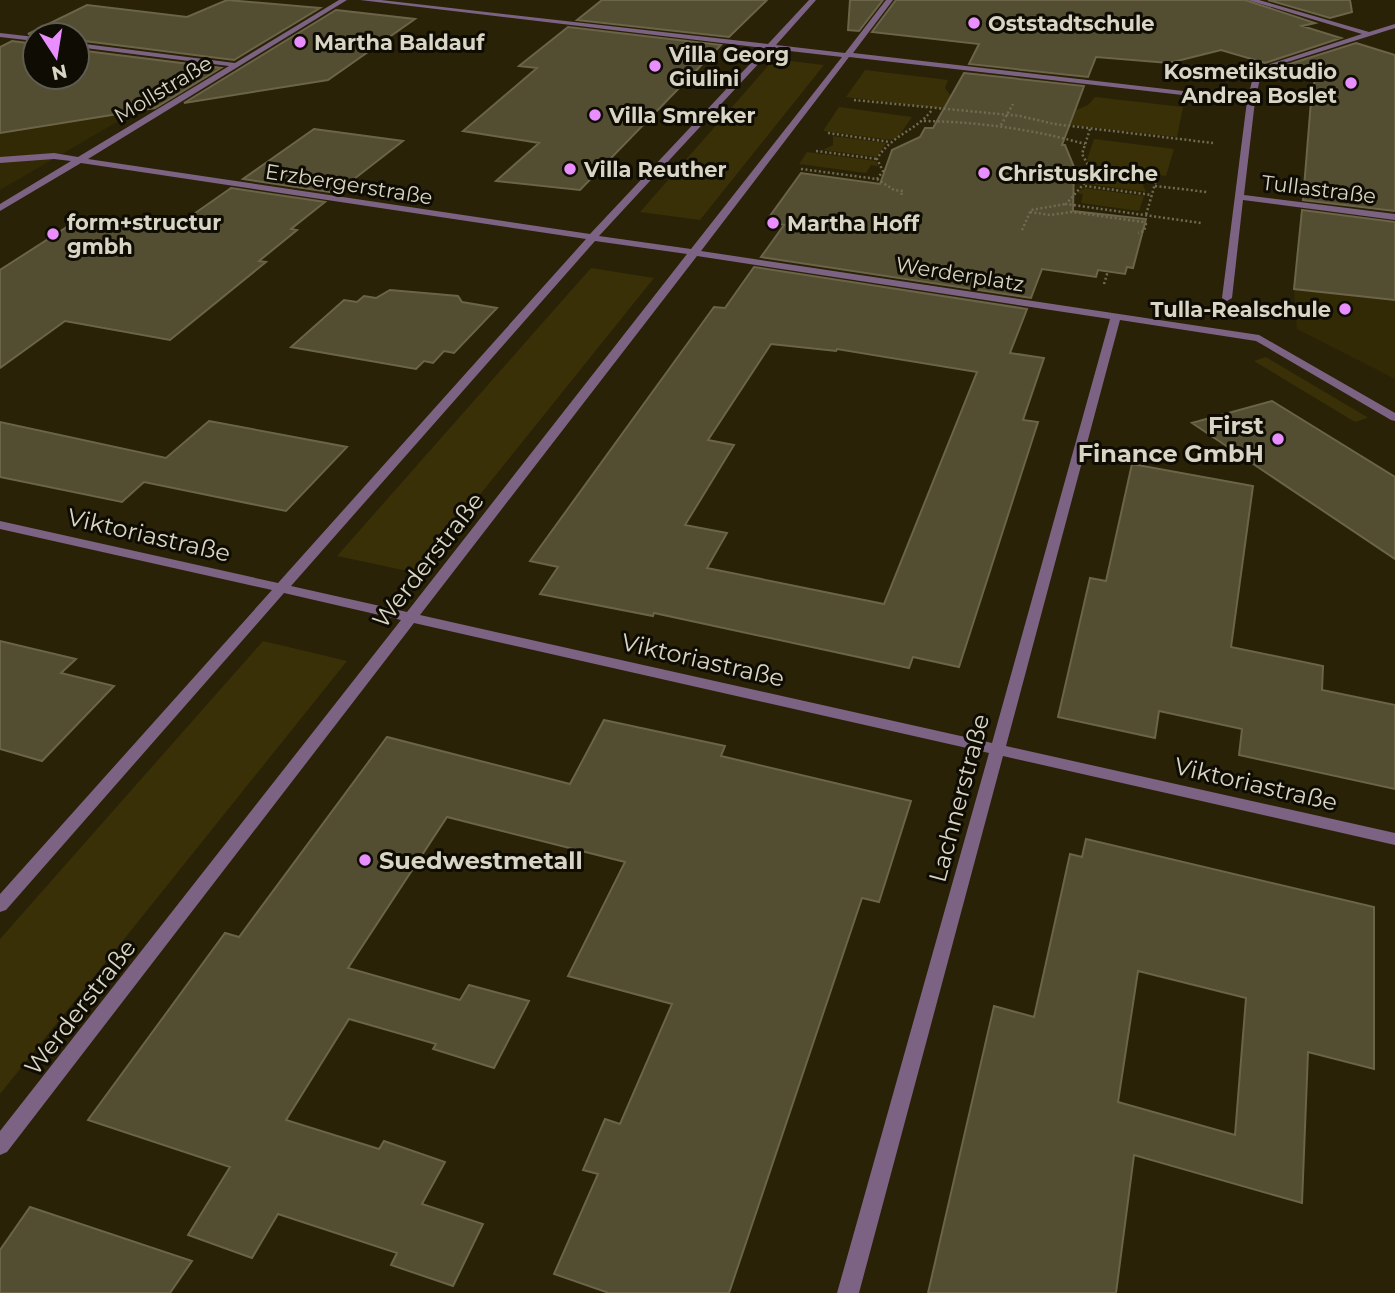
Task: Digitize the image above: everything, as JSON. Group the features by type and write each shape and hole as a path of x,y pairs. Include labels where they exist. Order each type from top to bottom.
{"street":[{"name":"Mollstraße","path":"0,208 344,0"},
{"path":"363,0 1235,99"},
{"path":"0,905 284,589 592,238 768,46 814,0"},
{"name":"Werderstraße","path":"0,1146 413,618 890,0"},
{"path":"1251,0 1369,34"},
{"path":"1227,298 1245,147 1259,69 1395,26"},
{"path":"0,35 21,37"},
{"path":"91,46 236,65"},
{"name":"Erzbergerstraße","path":"0,160 54,156 693,253"},
{"name":"Tullastraße","path":"1239,197 1395,217"},
{"name":"Werderplatz","path":"693,253 1259,338 1395,418"},
{"name":"Lachnerstraße","path":"848,1293 1116,317"},
{"name":"Viktoriastraße","path":"0,525 1395,839"}],"path":[{"path":"1011,32 1013,27 1035,30 1020,31"},
{"path":"816,95 932,110 1007,115 1090,129 1245,147"},
{"path":"877,159 890,142 910,128 920,126 932,110"},
{"path":"1001,125 1007,115"},
{"path":"924,121 1001,125 1029,129 1085,144"},
{"path":"1066,205 1069,197 1085,186 1091,177 1091,168 1082,154 1090,129"},
{"path":"825,133 890,142"},
{"path":"813,150 877,159"},
{"path":"877,159 883,170 877,179"},
{"path":"762,164 877,179 894,190 904,191 900,198"},
{"path":"1091,168 1157,177 1146,215"},
{"path":"1085,186 1152,195"},
{"path":"1155,186 1171,187"},
{"path":"1022,230 1030,212 1044,206 1066,205 1234,227"},
{"path":"1030,212 1050,215 1072,212 1143,222 1146,224 1144,231 1138,233"}],"shaded area":[{"path":"0,45 21,48 21,91 91,91 91,75 203,72 0,190"},
{"path":"774,59 824,65 700,220 640,212"},
{"path":"865,70 948,80 945,88 951,96 944,109 846,97"},
{"path":"1095,97 1183,107 1177,137 1071,125 1076,110 1088,105"},
{"path":"839,107 912,117 898,137 891,140 823,131"},
{"path":"833,136 886,143 877,157 823,150 833,145"},
{"path":"1094,139 1174,149 1166,176 1092,166 1087,160"},
{"path":"807,152 876,161 878,166 871,165 866,173 799,164"},
{"path":"1093,170 1149,178 1143,185 1146,192 1088,184"},
{"path":"1084,188 1144,196 1139,211 1081,203 1083,194 1077,193"},
{"name":"Tulla-Realschule","path":"1301,225 1395,236 1395,379 1297,329 1294,289"},
{"path":"591,268 654,278 417,573 337,556"},
{"path":"1266,357 1367,418 1355,422 1254,361"},
{"path":"263,641 347,661 0,1094 0,939"}],"building":[{"path":"227,0 320,8 234,60 91,42 91,21 54,21 87,5 187,17"},
{"path":"602,0 767,0 729,37 577,20"},
{"path":"850,0 883,0 859,31 848,30"},
{"path":"896,0 1245,0 1315,23 1302,26 1341,38 1265,63 1221,50 1169,63 1096,57 1088,77 969,64 979,44 872,32"},
{"path":"1268,0 1350,0 1352,12 1330,18"},
{"path":"336,10 415,19 328,80 184,103"},
{"path":"568,27 721,45 580,190 496,181 539,143 463,131 537,68 519,66"},
{"path":"12,41 21,42 21,91 91,91 91,52 221,68 155,108 0,133 0,47"},
{"path":"1356,43 1395,55 1395,211 1303,200 1312,89 1316,78 1280,67"},
{"path":"964,73 1084,86 1062,145 1065,145 1074,167 1073,211 1146,219 1133,268 1127,267 1125,274 1098,270 1096,277 1042,269 1031,298 761,257 784,225 770,222 774,217 770,216 801,173 880,184 892,150 920,137 925,128 933,128"},
{"path":"314,129 403,141 336,193 243,179"},
{"path":"231,188 325,202 291,229 297,230 259,261 266,262 170,340 65,321 0,368 0,270 73,223 108,228 118,222 171,230"},
{"path":"1302,210 1395,222 1395,300 1294,289"},
{"path":"754,267 1027,309 1010,353 1044,358 1023,420 1038,422 959,667 913,657 909,668 654,613 653,616 540,594 558,567 530,561 714,307 725,308","holes":["771,344 837,349 977,372 884,604 707,568 727,533 685,525 734,445 708,440"]},
{"path":"390,290 458,296 462,302 497,308 454,353 444,351 433,363 424,361 416,369 291,347 344,300 357,302 364,296 376,298"},
{"path":"1272,401 1395,477 1395,559 1192,423"},
{"path":"209,421 347,447 286,511 144,482 122,502 0,477 0,422 166,458"},
{"path":"1132,464 1253,486 1231,647 1323,666 1322,690 1395,705 1395,789 1239,755 1242,729 1159,711 1155,738 1058,717 1090,578 1106,581"},
{"path":"0,641 76,659 61,673 114,686 42,761 0,749"},
{"path":"604,720 725,746 721,756 911,801 879,902 862,898 729,1293 609,1293 554,1274 598,1174 583,1170 605,1119 620,1124 672,1004 568,976 625,862 447,817 348,968 460,1000 469,985 529,1001 494,1068 433,1049 436,1044 349,1019 286,1120 379,1149 384,1141 445,1162 422,1204 483,1224 453,1286 391,1265 397,1253 278,1214 252,1258 188,1235 230,1167 88,1120 225,933 239,937 387,737 570,784"},
{"path":"1086,839 1374,907 1374,1069 1308,1052 1302,1203 1134,1155 1116,1293 928,1293 994,1006 1034,1017 1070,854 1082,857","holes":["1138,971 1246,998 1235,1135 1118,1102"]},
{"path":"30,1207 192,1261 170,1293 0,1293 0,1250"}],"place":[{"name":"Oststadtschule","path":"974,23"},
{"name":"Martha Baldauf","path":"300,42"},
{"name":"Villa Georg Giulini","path":"655,66"},
{"name":"Kosmetikstudio Andrea Boslet","path":"1351,83"},
{"name":"Villa Smreker","path":"595,115"},
{"name":"Villa Reuther","path":"570,169"},
{"name":"Christuskirche","path":"984,173"},
{"name":"Martha Hoff","path":"773,223"},
{"name":"form+structur gmbh","path":"53,234"},
{"name":"Tulla-Realschule","path":"1345,309"},
{"name":"First Finance GmbH","path":"1278,439"},
{"name":"Suedwestmetall","path":"365,860"}]}
